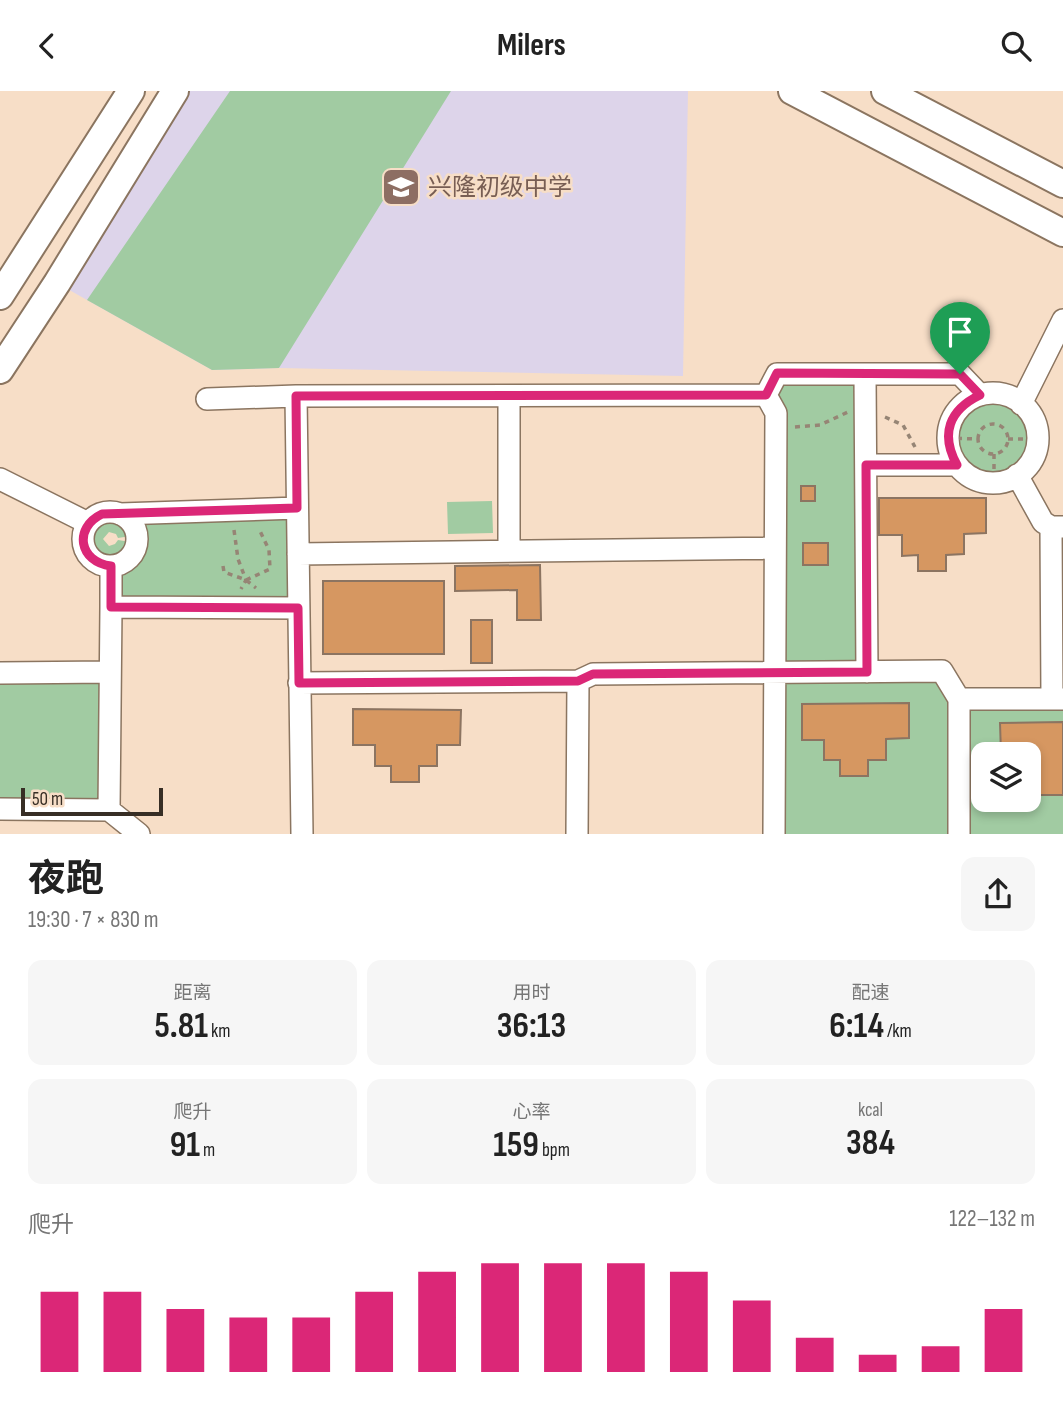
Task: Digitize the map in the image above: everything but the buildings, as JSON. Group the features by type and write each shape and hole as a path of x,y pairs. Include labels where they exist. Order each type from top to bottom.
{"street":[{"path":"0,296 131,91"},
{"path":"0,370 175,91"},
{"path":"792,91 1063,233"},
{"path":"885,91 1063,184"},
{"path":"1021,404 1063,320"},
{"path":"766,395 777,373 960,374 980,395"},
{"path":"865,375 867,672"},
{"path":"995,393 1009,396 1031,415 1037,429 1033,459 1024,471 1011,479 994,483 981,482 957,465 950,452 947,438 950,424 967,401 980,395 995,393"},
{"path":"207,398 766,395"},
{"path":"766,395 776,413 774,834"},
{"path":"296,396 302,834"},
{"path":"509,396 509,551"},
{"path":"866,465 957,465"},
{"path":"959,699 1057,699 1057,527 1042,522 1017,475"},
{"path":"0,479 88,523"},
{"path":"120,514 134,526 137,544 128,559 120,565 111,566 95,561 85,548 83,540 88,523 102,514 297,508"},
{"path":"298,554 775,548"},
{"path":"109,810 111,566"},
{"path":"111,607 298,608"},
{"path":"299,683 578,681 593,674 942,671 959,699 959,834"},
{"path":"0,673 110,672"},
{"path":"577,834 578,681"},
{"path":"0,809 109,810 139,834"}],"path":[{"path":"776,425 799,428 820,425 866,401 888,419 903,425 927,465"},
{"path":"994,423 1006,430 1009,439 1002,451 994,454 984,451 978,439 981,429 994,423"},
{"path":"947,438 978,439"},
{"path":"1009,439 1037,439"},
{"path":"994,454 994,483"},
{"path":"237,608 237,599 246,580 270,569 269,550 259,529 260,509"},
{"path":"227,510 236,539 238,559 246,580"},
{"path":"223,566 224,572 246,580"}],"shaded area":[{"name":"兴隆初级中学","path":"175,91 688,91 683,376 279,368 212,370 57,283"}],"green space":[{"path":"230,91 451,91 279,368 212,370 87,300"},
{"path":"777,374 865,375 867,672 942,671 959,699 1052,699 1051,527 1063,527 1063,834 774,834"},
{"path":"993,393 1010,397 1025,406 1034,421 1038,438 1034,455 1025,470 1010,479 993,483 976,479 961,470 952,455 948,438 952,421 961,406 976,397"},
{"path":"492,501 493,533 448,534 447,502"},
{"path":"297,508 298,608 111,607 103,565 89,554 84,539 89,525 102,514","holes":["109,532 116,534 118,538 137,535 137,543 118,540 109,546 103,539"]},
{"path":"110,672 109,810 0,809 0,673"}],"place":[{"name":"兴隆初级中学","path":"401,187"}],"route":[{"path":"777,373 960,374 980,395 967,401 950,424 947,438 957,465 866,465 867,672 593,674 578,681 299,683 298,608 111,607 111,566 95,561 85,548 83,540 88,523 95,517 111,512 120,514 297,508 296,396 766,395 777,373"}]}
